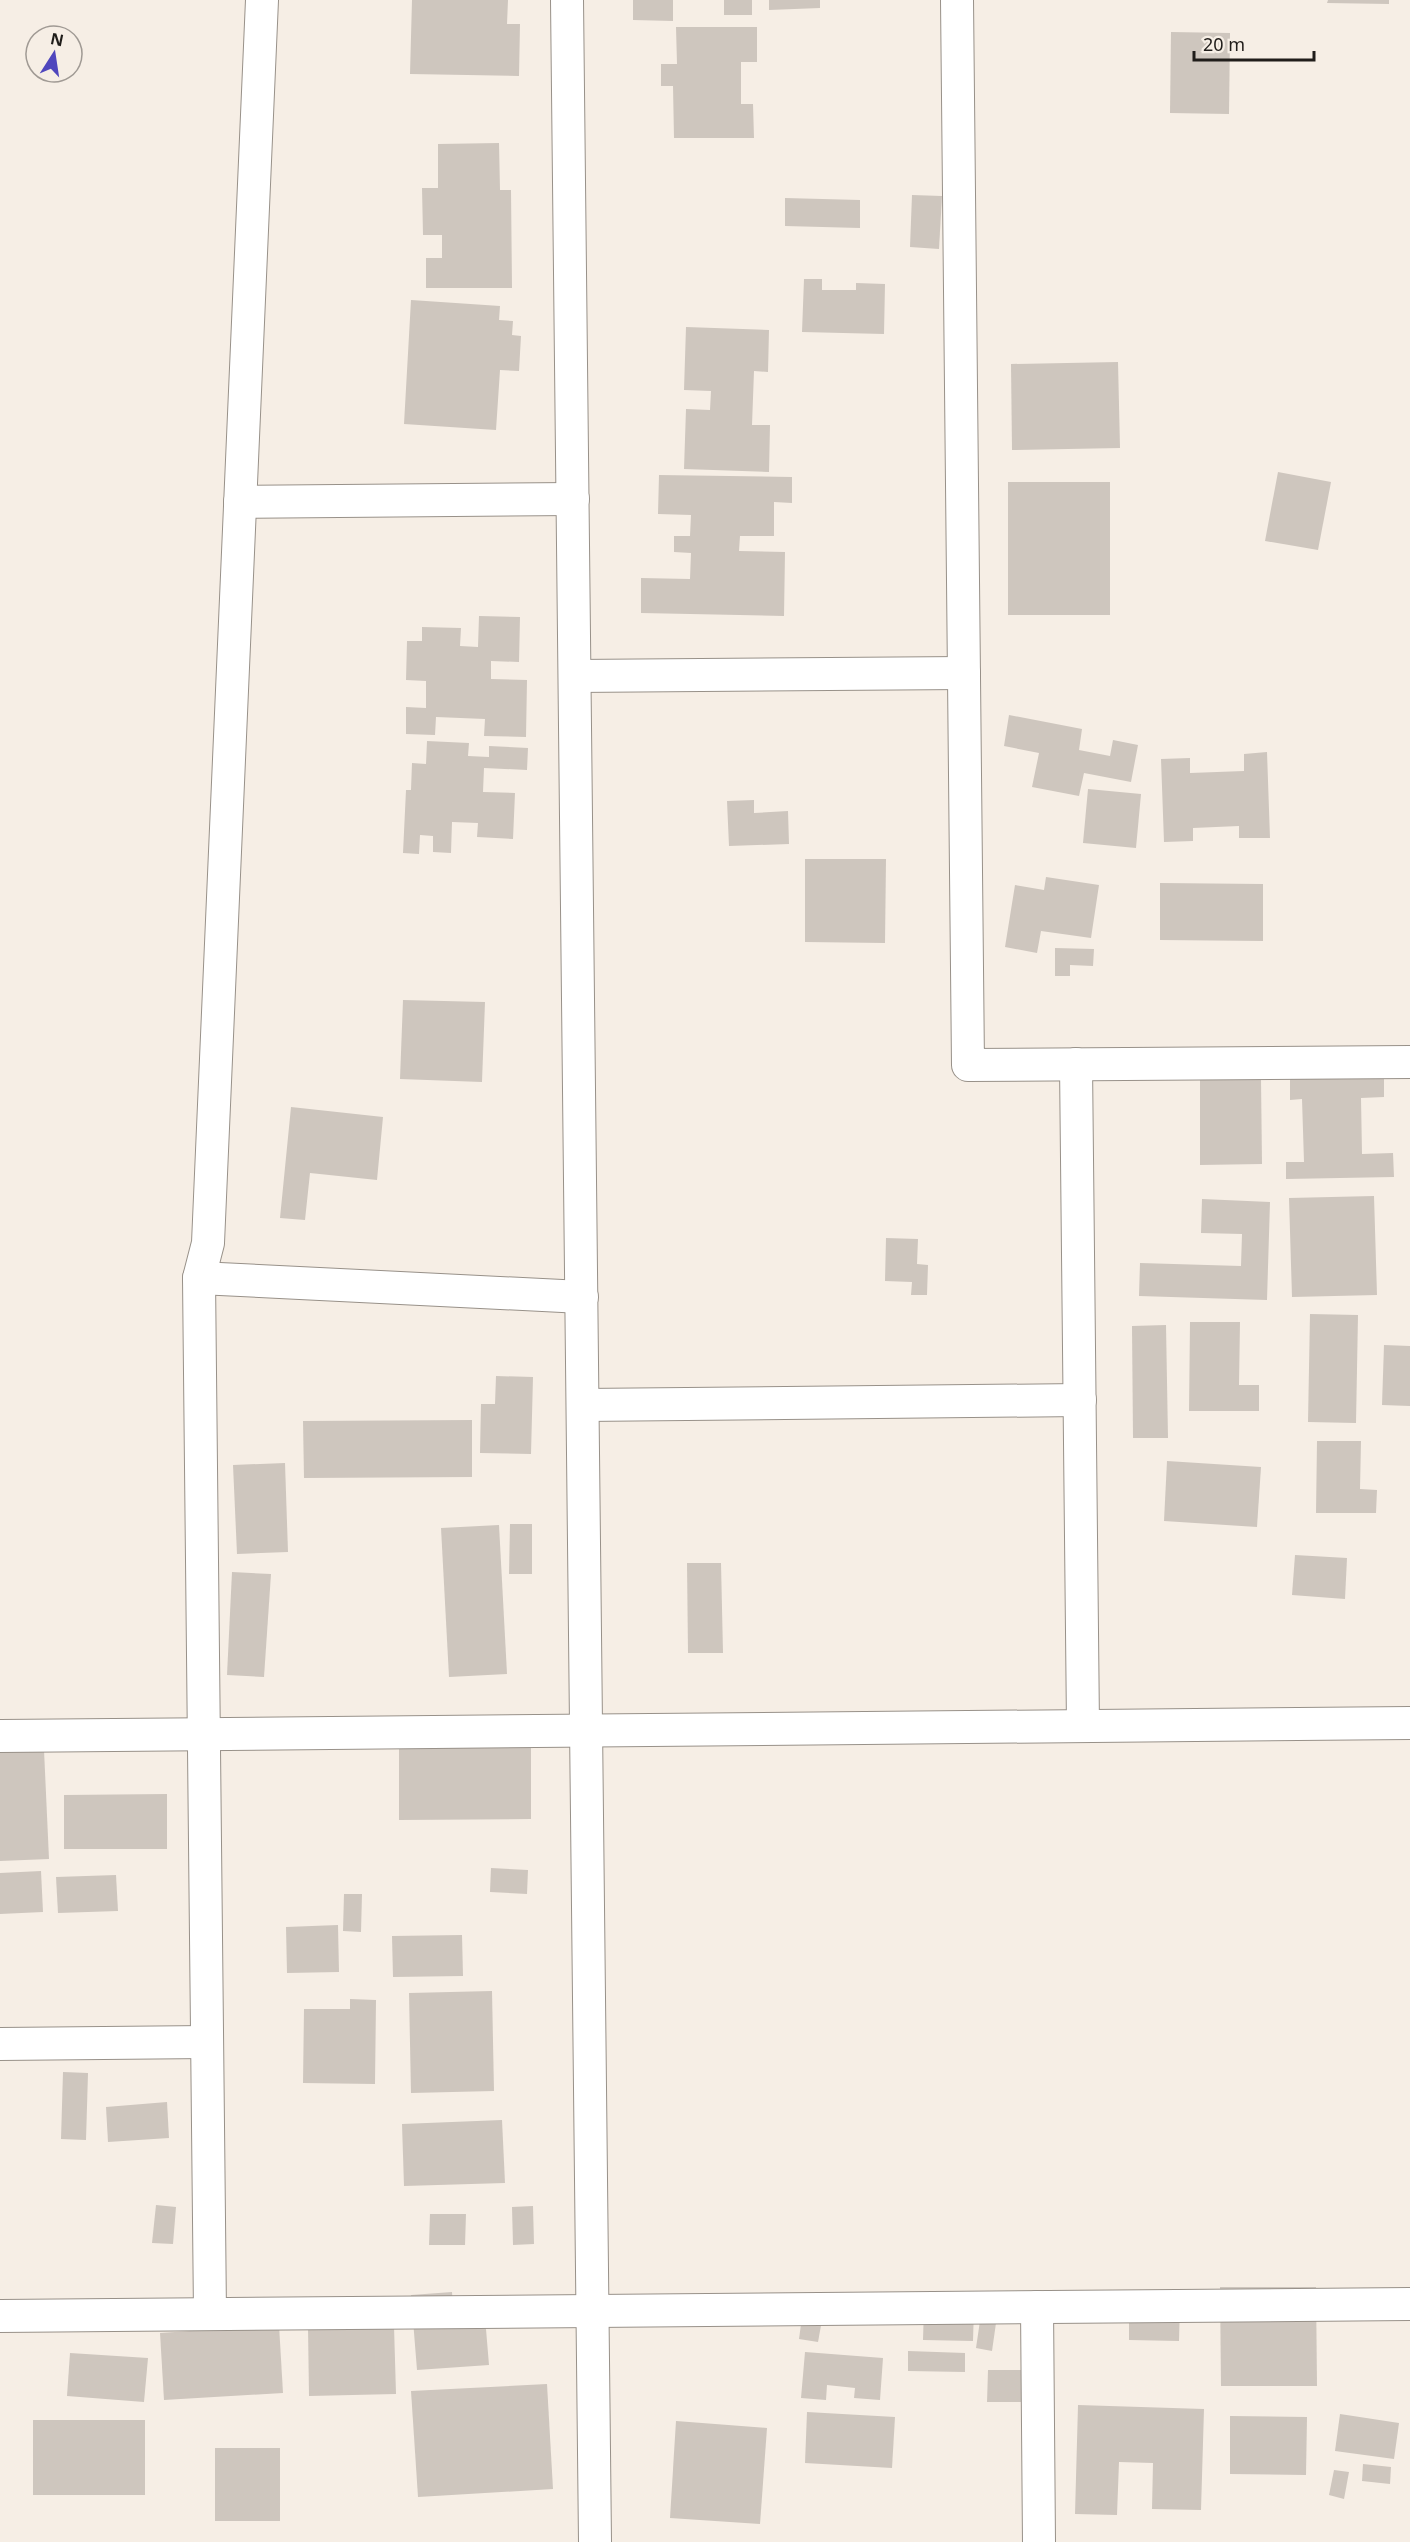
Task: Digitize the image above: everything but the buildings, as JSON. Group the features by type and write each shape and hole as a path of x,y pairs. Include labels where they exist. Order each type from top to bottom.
{"street":[{"path":"210,2314 199,1278 208,1243 262,0"},
{"path":"567,0 596,2542"},
{"path":"957,0 968,1065 1410,1062"},
{"path":"240,502 573,499"},
{"path":"574,676 964,673"},
{"path":"1076,1064 1083,1726"},
{"path":"199,1278 582,1297"},
{"path":"583,1405 1080,1401"},
{"path":"0,1736 1410,1723"},
{"path":"0,2044 207,2042"},
{"path":"0,2316 1410,2304"},
{"path":"1037,2307 1040,2542"}]}
